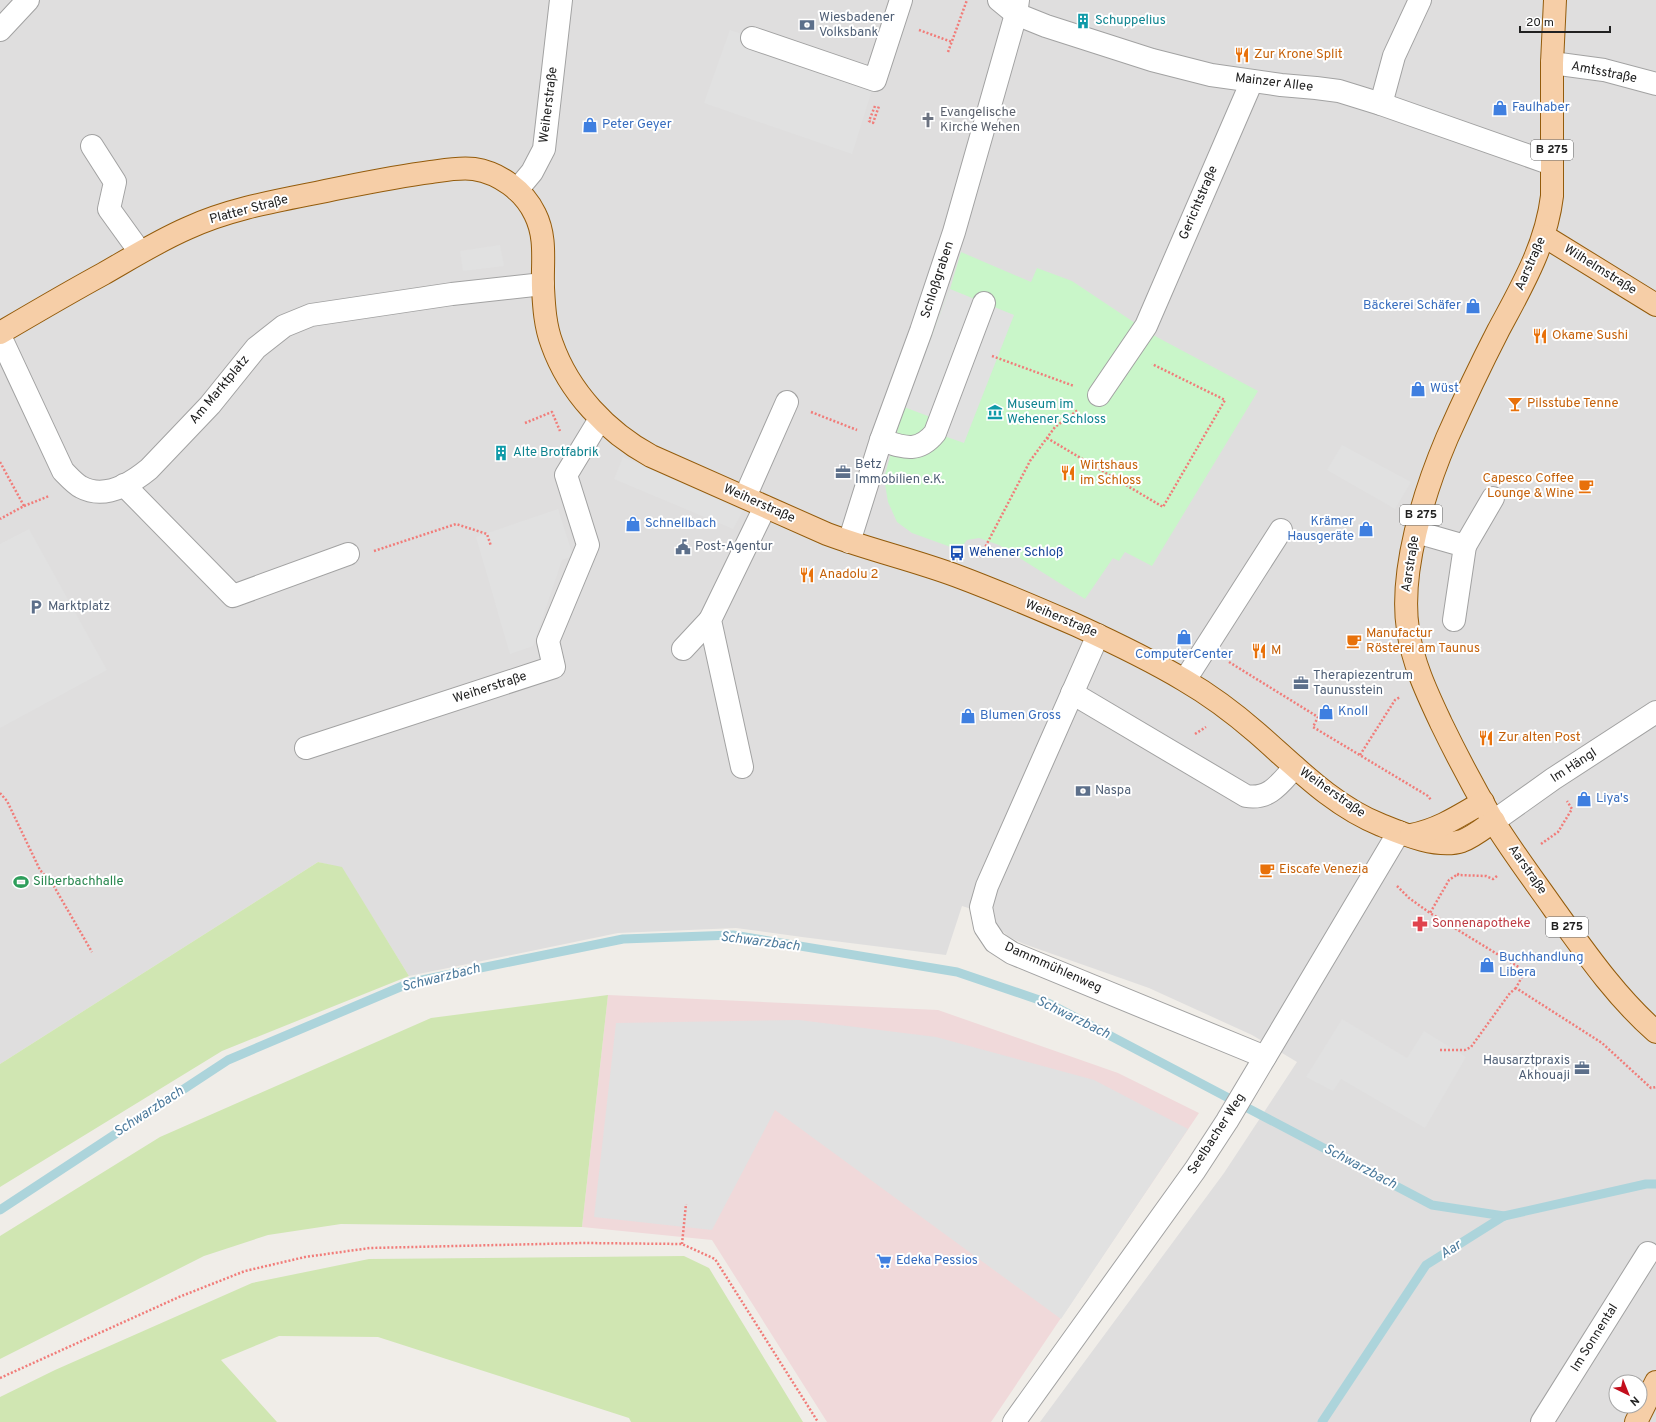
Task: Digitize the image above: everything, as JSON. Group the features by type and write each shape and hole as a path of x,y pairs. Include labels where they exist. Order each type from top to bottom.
{"main road":[{"name":"Aarstraße","path":"1555,0 1552,63 1552,164 1550,211 1544,236 1532,266 1490,347 1447,439 1428,492 1416,532 1405,598 1408,630 1415,663 1422,683 1450,741 1494,821 1520,860 1601,972 1632,1009 1656,1032"},
{"name":"Platter Straße","path":"0,334 140,252 193,226 239,209 392,177 458,168 474,169 490,173 518,190"},
{"name":"Weiherstraße","path":"518,190 536,215 542,234 544,252 543,284 545,314 551,343 564,371 576,390 600,419 623,439 651,456 765,507 849,542 968,581 1050,614 1156,663 1185,680 1236,715 1320,788 1358,815 1404,834"},
{"name":"Wilhelmstraße","path":"1544,236 1656,305"},
{"path":"1450,834 1483,802"},
{"path":"1404,834 1427,832 1473,836 1494,821"},
{"path":"1636,1422 1656,1382"}],"street":[{"path":"0,30 28,0"},
{"name":"Weiherstraße","path":"518,190 532,172 544,149 561,0"},
{"path":"752,38 875,80 901,0"},
{"name":"Mainzer Allee","path":"999,0 1017,7 1046,26 1152,60 1211,75 1281,85 1339,91 1381,104 1552,164"},
{"path":"1381,104 1394,56 1420,0"},
{"name":"Schloßgraben","path":"849,542 881,440 921,331 954,232 1017,7"},
{"name":"Amtsstraße","path":"1552,63 1604,70 1656,84"},
{"name":"Gerichtstraße","path":"1099,395 1146,326 1252,80"},
{"path":"92,146 115,182 110,209 140,252"},
{"name":"Am Marktplatz","path":"0,334 63,471 81,487 92,490 109,491 139,477 150,469 210,405 256,348 284,326 311,315 452,294 543,284"},
{"path":"881,440 904,447 916,447 928,442 935,433 984,303"},
{"path":"745,497 787,402"},
{"name":"Weiherstraße","path":"306,748 554,667 548,641 588,545 566,475 600,419"},
{"path":"124,485 233,596 348,554"},
{"path":"1454,620 1465,546 1493,498"},
{"path":"683,648 710,620 765,507"},
{"path":"1185,680 1281,530"},
{"path":"1416,532 1465,546"},
{"path":"710,620 742,767"},
{"name":"Dammmühlenweg","path":"1098,636 987,886 981,907 985,927 995,942 1012,953 1260,1065"},
{"path":"1072,693 1246,796 1262,797 1271,791 1295,767"},
{"name":"Im Hängl","path":"1494,821 1554,779 1656,712"},
{"name":"Seelbacher Weg","path":"1014,1422 1195,1170 1227,1122 1260,1065 1404,834"},
{"name":"Im Sonnental","path":"1542,1422 1648,1253"}],"path":[{"path":"948,52 967,0"},
{"path":"894,21 952,42"},
{"path":"968,347 1099,395"},
{"path":"1047,438 1163,507 1224,400 1129,352"},
{"path":"968,581 1030,461 1055,427 1099,395"},
{"path":"525,423 552,412 561,434"},
{"path":"820,416 881,440"},
{"path":"0,462 24,506"},
{"path":"0,519 24,506 53,495"},
{"path":"348,554 355,557 456,524 487,534 491,546"},
{"path":"1204,649 1233,664 1318,717 1313,727 1428,796 1450,834 1458,874"},
{"path":"1360,755 1395,700"},
{"path":"0,793 6,801 40,870 52,882 92,952"},
{"path":"1558,832 1572,809"},
{"path":"1440,1050 1465,1050 1471,1047 1510,993 1516,988 1526,971 1430,913 1449,880 1458,874 1486,876 1493,879 1520,860"},
{"path":"1516,988 1602,1043 1651,1088 1656,1087"},
{"path":"682,1244 686,1204"},
{"path":"0,1378 180,1297 245,1271 304,1257 370,1248 584,1243 682,1244 715,1260 818,1422"}],"shaded area":[{"path":"0,0 1656,0 1656,1422 1040,1422 1224,1173 1297,1062 1252,1035 1149,988 1024,944 1009,937 1000,929 991,915 962,906 946,955 736,928 618,933 409,976 342,868 318,862 0,1064"},
{"path":"730,30 875,80 852,154 704,103"},
{"path":"500,245 504,266 463,271 460,251"},
{"path":"950,289 1014,315 964,443 944,436 949,424 904,407"},
{"path":"1342,445 1411,482 1395,509 1327,470"},
{"path":"623,457 743,511 733,529 614,479"},
{"path":"558,509 573,556 562,560 533,646 510,654 476,537"},
{"name":"Marktplatz","path":"29,529 107,670 0,728 0,544"},
{"path":"608,995 938,1010 1118,1073 1199,1113 991,1422 827,1422 712,1240 582,1227"},
{"path":"1342,1019 1407,1058 1424,1031 1466,1057 1425,1128 1341,1079 1333,1091 1306,1077"},
{"path":"799,1020 936,1037 1094,1080 1188,1129 1061,1319 775,1110 712,1230 594,1217 616,1023"}],"green space":[{"path":"961,252 1031,282 1037,268 1072,281 1153,335 1258,391 1152,566 1125,552 1119,561 1113,558 1085,599 999,545 979,538 967,540 959,550 912,533 897,522 888,502 884,478 904,407 950,289"},
{"path":"318,862 342,867 409,976 222,1051 0,1187 0,1064"},
{"path":"608,995 582,1227 341,1224 268,1235 204,1256 0,1359 0,1236 160,1137 431,1018"},
{"path":"684,1256 709,1268 803,1422 631,1422 629,1418 378,1337 279,1336 221,1360 277,1422 0,1422 0,1397 55,1370 252,1283 369,1259"}],"waterway":[{"name":"Schwarzbach","path":"0,1210 228,1060 412,982 623,939 733,935 957,972 1048,1003 1432,1205 1504,1216"},
{"name":"Aar","path":"1322,1422 1426,1265 1504,1216 1646,1184 1656,1184"}],"place":[{"name":"Schuppelius","path":"1083,21"},
{"name":"Wiesbadener Volksbank","path":"807,25"},
{"name":"Zur Krone Split","path":"1242,55"},
{"name":"Faulhaber","path":"1500,108"},
{"name":"Evangelische Kirche Wehen","path":"928,120"},
{"name":"Peter Geyer","path":"590,125"},
{"name":"Bäckerei Schäfer","path":"1473,306"},
{"name":"Okame Sushi","path":"1540,336"},
{"name":"Wüst","path":"1418,389"},
{"name":"Pilsstube Tenne","path":"1515,404"},
{"name":"Museum im Wehener Schloss","path":"995,412"},
{"name":"Alte Brotfabrik","path":"501,453"},
{"name":"Betz Immobilien e.K.","path":"843,472"},
{"name":"Wirtshaus im Schloss","path":"1068,473"},
{"name":"Capesco Coffee Lounge & Wine","path":"1586,486"},
{"name":"Schnellbach","path":"633,524"},
{"name":"Krämer Hausgeräte","path":"1366,529"},
{"name":"Post-Agentur","path":"683,547"},
{"name":"Wehener Schloß","path":"957,553"},
{"name":"Anadolu 2","path":"807,575"},
{"name":"Marktplatz","path":"36,607"},
{"name":"ComputerCenter","path":"1184,637"},
{"name":"Manufactur Rösterei am Taunus","path":"1354,641"},
{"name":"M","path":"1259,651"},
{"name":"Therapiezentrum Taunusstein","path":"1301,683"},
{"name":"Knoll","path":"1326,712"},
{"name":"Blumen Gross","path":"968,716"},
{"name":"Zur alten Post","path":"1486,738"},
{"name":"Naspa","path":"1083,791"},
{"name":"Liya's","path":"1584,799"},
{"name":"Eiscafe Venezia","path":"1267,870"},
{"name":"Silberbachhalle","path":"21,882"},
{"name":"Sonnenapotheke","path":"1420,924"},
{"name":"Buchhandlung Libera","path":"1487,965"},
{"name":"Hausarztpraxis Akhouaji","path":"1582,1068"},
{"name":"Edeka Pessios","path":"884,1261"}]}
